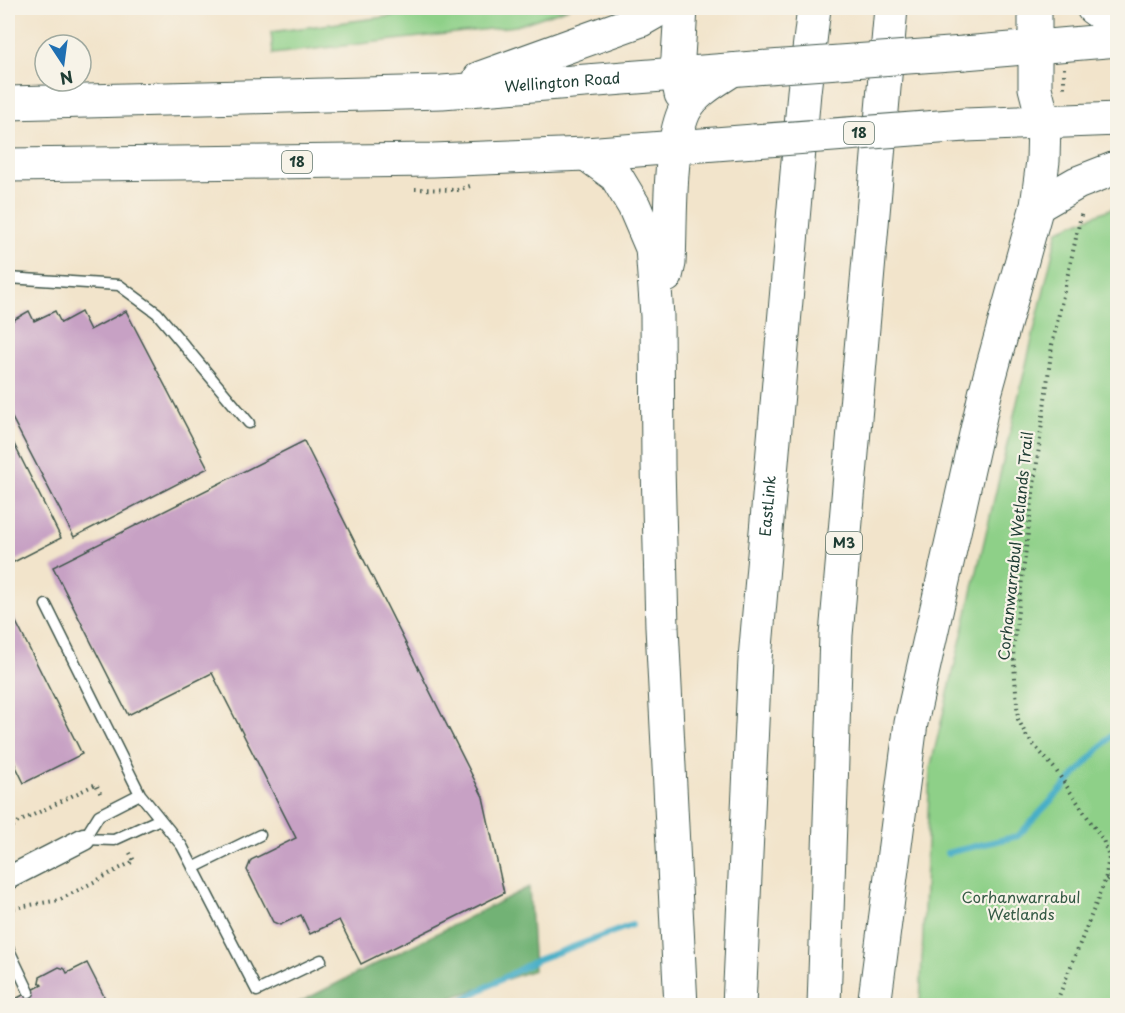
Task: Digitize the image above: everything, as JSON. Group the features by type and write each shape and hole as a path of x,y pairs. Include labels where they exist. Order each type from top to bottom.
{"highway":[{"path":"442,92 641,20 662,8"},
{"path":"657,316 669,263 675,147 684,111 677,74 681,8"},
{"name":"EastLink","path":"739,1005 755,659 804,92 814,8"},
{"name":"M3","path":"824,1005 836,635 891,8"},
{"path":"978,125 1018,112 1035,88 1049,46 1035,8"},
{"path":"1093,8 1107,18 1118,22"},
{"name":"Wellington Road","path":"8,103 442,92 1118,40"},
{"path":"874,1005 911,723 985,394 1037,206 1043,161 1054,123 1035,88 1017,67 977,52"},
{"path":"684,111 702,90 743,68"},
{"path":"684,111 704,133 743,142"},
{"name":"18","path":"8,165 433,160 586,154 978,125 1118,119"},
{"path":"586,154 616,176 634,206 652,248 657,316 662,627 681,1005"},
{"path":"1037,206 1077,183 1118,167"}],"street":[{"path":"8,878 84,839"}],"lane":[{"path":"8,278 119,285 157,313 249,423"},
{"path":"46,605 140,794 182,846 257,991 321,960"},
{"path":"140,794 99,814 84,839 114,840 160,819"},
{"path":"193,868 261,835"},
{"path":"8,948 28,992"}],"path":[{"path":"1049,46 1054,123"},
{"name":"Corhanwarrabul Wetlands Trail","path":"1056,1005 1105,881 1109,857 1103,840 1056,769 1027,738 1018,718 1013,650 1052,345 1082,210"},
{"path":"1105,881 1118,871"}],"green space":[{"path":"452,8 569,8 516,26 273,54 271,32"},
{"name":"Corhanwarrabul Wetlands","path":"1117,206 1117,1005 920,1005 930,769 1058,230"},
{"path":"529,887 534,970 430,1005 294,1005"}],"building":[{"path":"29,311 34,321 55,311 61,323 81,312 90,330 126,311 208,468 74,537 8,410 8,323"},
{"path":"8,432 61,538 8,565"},
{"path":"304,441 483,797 504,893 361,964 339,920 310,934 301,915 280,925 273,922 247,870 251,860 296,838 212,673 128,715 53,567"},
{"path":"8,606 82,754 24,783 8,750"},
{"path":"87,963 109,1006 8,1006 8,1003 42,985 39,982 40,977 59,967 65,969 67,973"}],"waterway":[{"path":"947,853 1018,836 1118,729"},
{"path":"451,1006 537,960 632,925"}]}
